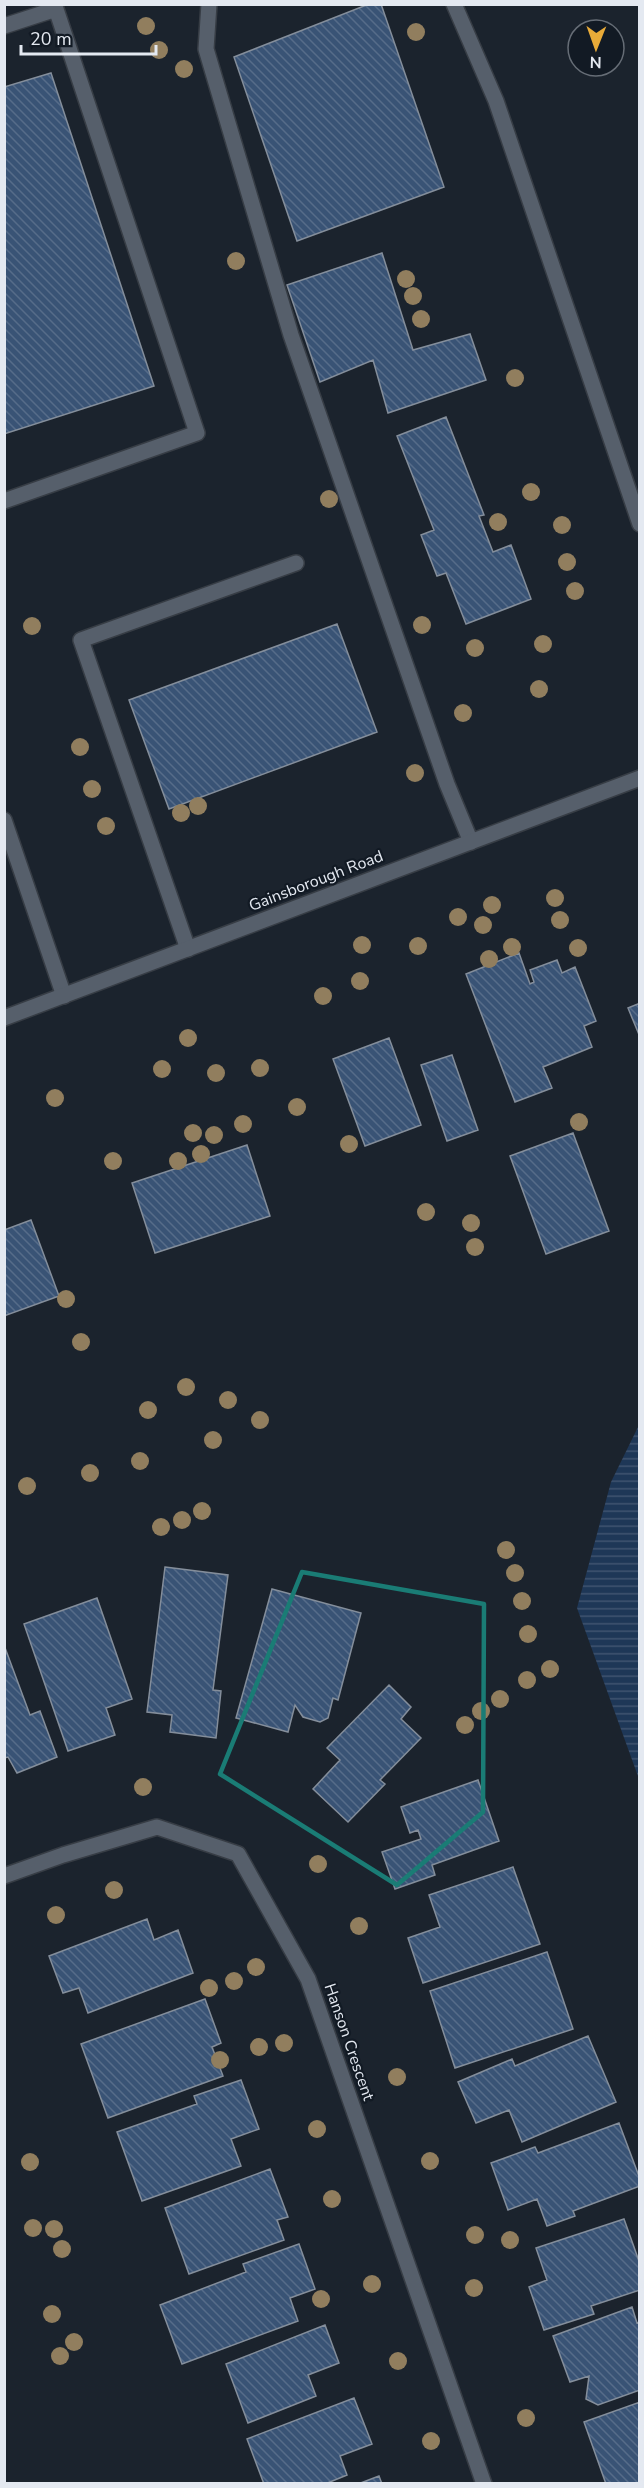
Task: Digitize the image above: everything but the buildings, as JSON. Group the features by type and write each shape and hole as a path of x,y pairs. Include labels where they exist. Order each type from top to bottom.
{"street":[{"path":"209,4 206,49 291,335 447,784 471,842"},
{"path":"454,4 496,101 639,524"},
{"path":"4,26 56,9 197,433 4,501"},
{"path":"188,949 81,640 296,563"},
{"name":"Gainsborough Road","path":"4,1018 639,778"},
{"path":"4,820 64,996"},
{"name":"Hanson Crescent","path":"4,1876 63,1855 157,1827 238,1854 308,1979 484,2484"}],"highlighted area":[{"path":"302,1572 484,1604 483,1812 397,1885 220,1774"}],"water":[{"path":"639,1425 639,1779 577,1608 611,1482"}]}
